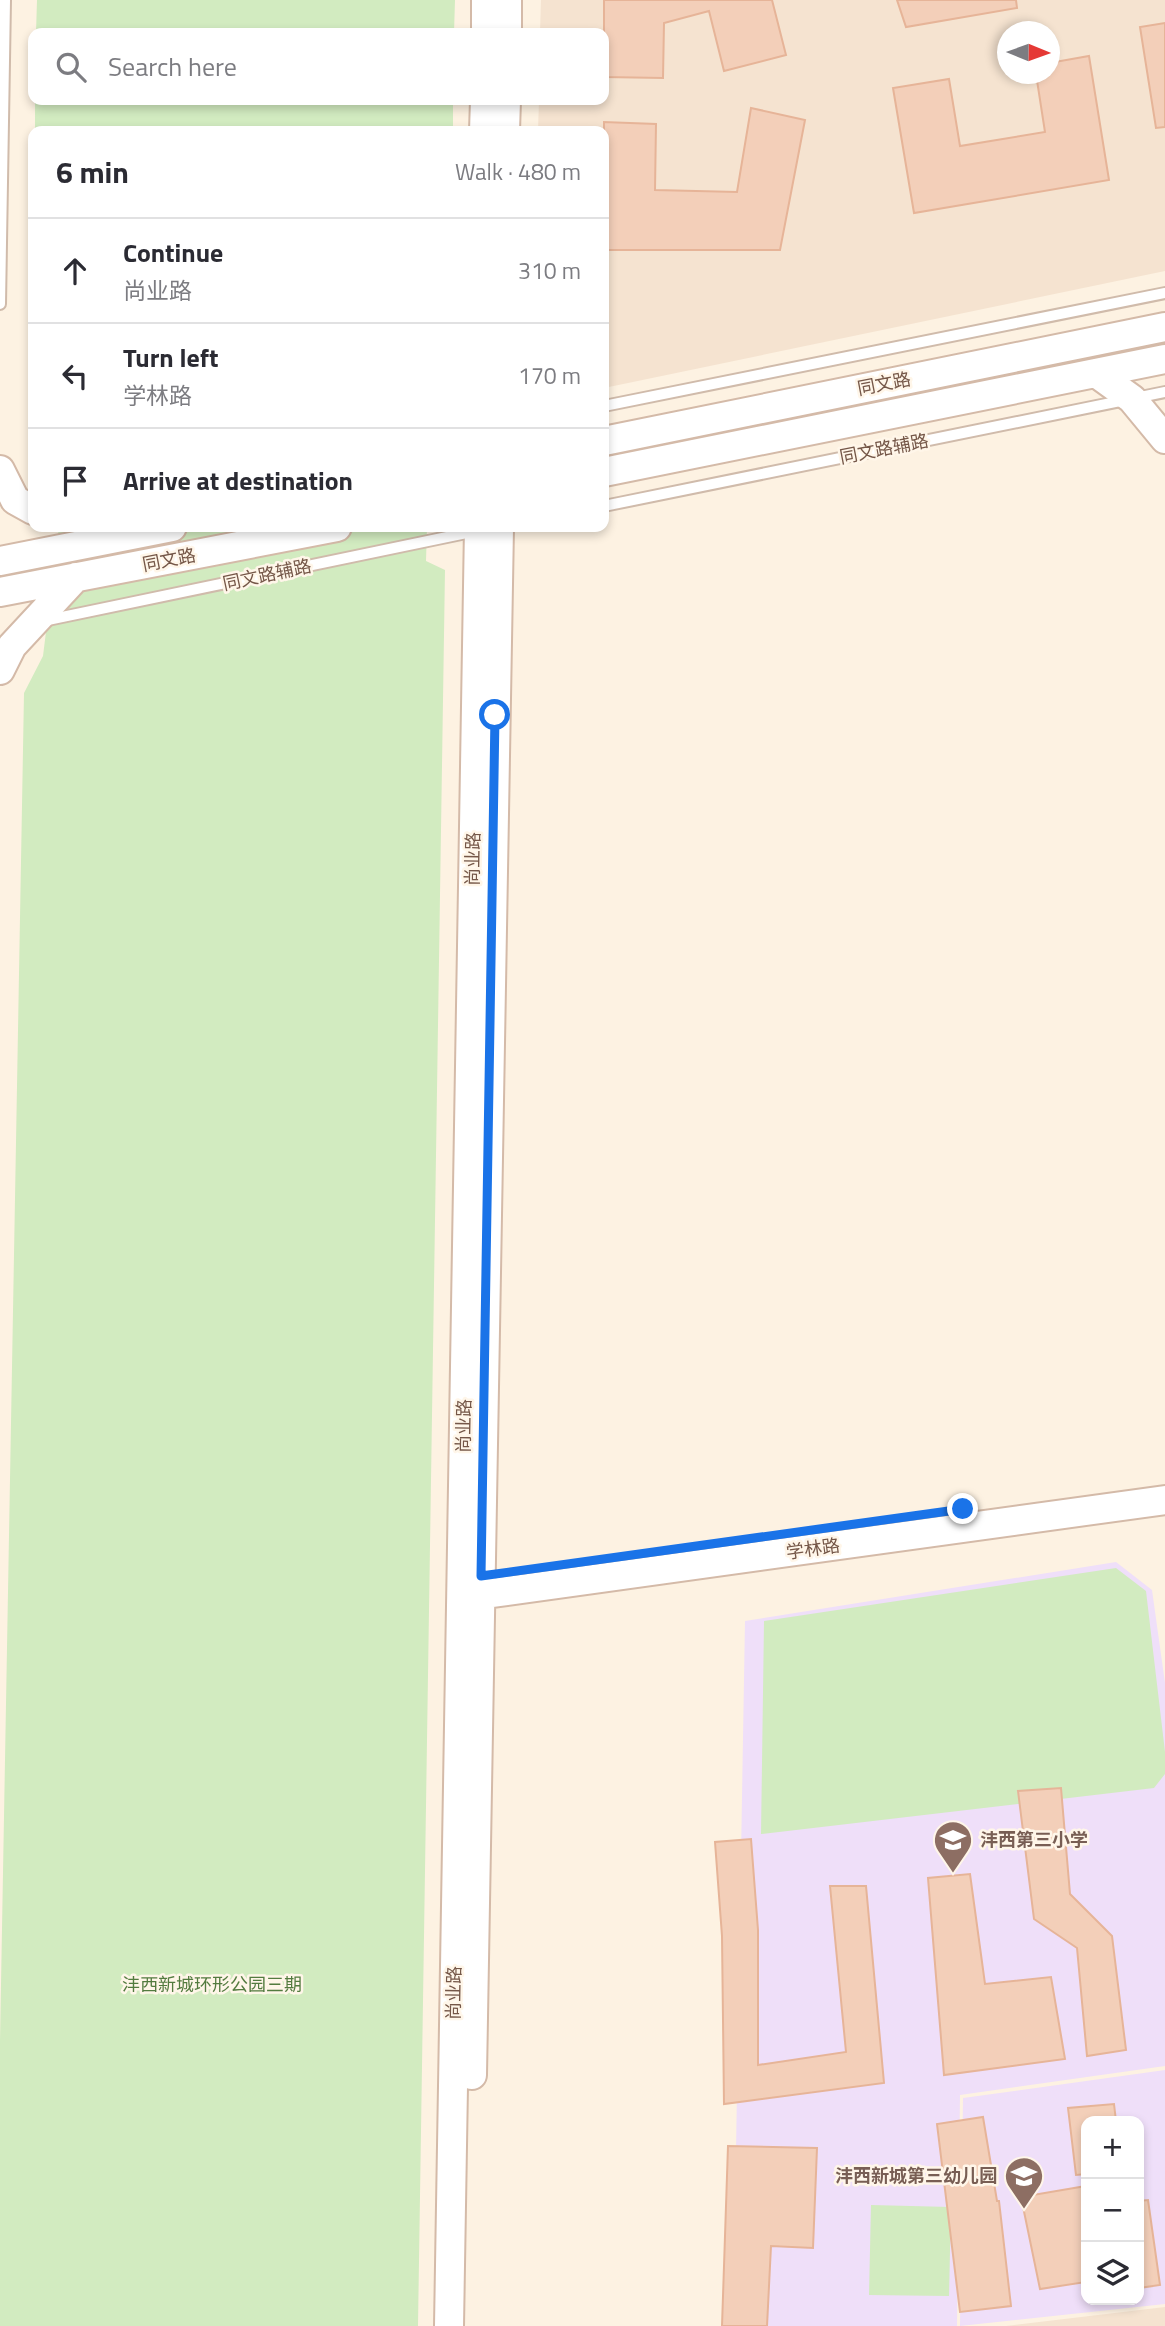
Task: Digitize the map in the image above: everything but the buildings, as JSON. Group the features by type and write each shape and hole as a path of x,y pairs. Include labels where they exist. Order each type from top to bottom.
{"street":[{"path":"486,0 486,28"},
{"path":"507,0 507,28"},
{"path":"484,126 485,105"},
{"path":"505,126 506,105"},
{"name":"同文路","path":"609,439 1165,327"},
{"name":"同文路","path":"609,471 1165,359"},
{"path":"1097,373 1132,399 1165,439"},
{"path":"0,470 15,500 28,507"},
{"path":"77,532 97,542"},
{"name":"同文路","path":"0,561 147,532"},
{"name":"同文路","path":"0,592 311,532"},
{"name":"尚业路","path":"449,2326 471,1587 491,532"},
{"path":"0,670 12,646 76,578"},
{"name":"学林路","path":"471,1587 1165,1480"},
{"name":"学林路","path":"471,1587 1165,1500"},
{"name":"尚业路","path":"468,2326 471,1587"}],"lane":[{"path":"0,304 5,0"},
{"path":"609,405 1165,293"},
{"name":"同文路辅路","path":"609,505 1165,392"},
{"name":"同文路辅路","path":"33,623 472,532"}],"shaded area":[{"path":"541,0 1165,0 1165,271 609,387 609,126 538,126 539,105 609,105 609,28 540,28"},
{"name":"沣西第三小学","path":"1116,1562 1152,1590 1165,1683 1165,2066 960,2095 957,2326 733,2326 745,1621"},
{"name":"沣西新城第三幼儿园","path":"1165,2070 1165,2304 960,2326 963,2098"},
{"path":"1165,2307 1165,2326 1006,2326"}],"green space":[{"path":"37,0 455,0 454,28 36,28"},
{"path":"35,105 453,105 453,126 35,126"},
{"name":"沣西新城环形公园三期","path":"58,532 427,532 426,561 445,570 418,2326 0,2326 0,2041 24,693 43,656"},
{"path":"1116,1568 1146,1591 1165,1752 1165,1774 1154,1788 761,1834 764,1621"},
{"path":"871,2205 951,2207 949,2296 869,2295"}],"place":[{"name":"沣西第三小学","path":"953,1874"},
{"name":"沣西新城第三幼儿园","path":"1024,2210"}],"route":[{"path":"495,715 481,1576 963,1509"}]}
